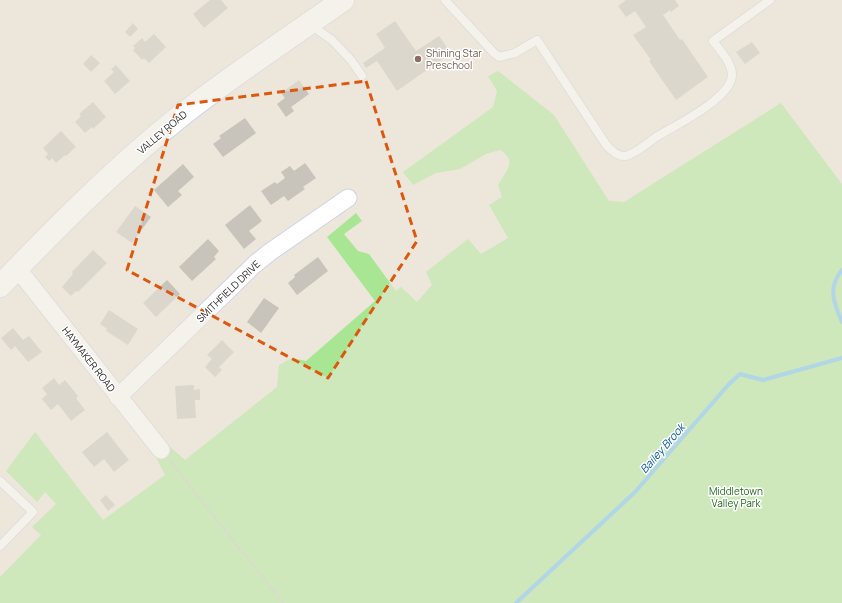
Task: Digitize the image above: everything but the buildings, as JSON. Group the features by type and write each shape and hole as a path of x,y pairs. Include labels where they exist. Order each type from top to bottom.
{"main road":[{"name":"VALLEY ROAD","path":"1,284 113,174 182,114 343,0"}],"street":[{"name":"SMITHFIELD DRIVE","path":"118,397 255,264 348,198"},
{"name":"HAYMAKER ROAD","path":"17,268 161,450"}],"lane":[{"path":"445,0 494,53 499,56 509,56 537,40 607,146 616,154 626,156 679,125 712,103 727,88 732,75 728,62 713,41 770,0"},
{"path":"309,24 332,40 351,60 362,76"},
{"path":"0,481 33,512 0,546"}],"path":[{"path":"161,450 283,603"}],"highlighted area":[{"path":"366,81 417,241 328,378 127,270 178,105"}],"green space":[{"name":"Middletown Valley Park","path":"498,71 554,115 609,201 624,202 781,103 842,184 842,603 0,603 0,577 41,535 32,527 56,504 45,492 37,502 6,471 35,432 103,520 165,475 156,457 169,446 185,460 277,387 279,365 292,358 306,361 375,301 327,237 356,213 362,221 344,234 358,251 369,254 396,291 401,287 417,302 432,285 426,272 468,239 481,254 508,238 489,205 502,197 498,185 509,166 508,158 500,150 486,154 460,169 436,173 413,185 403,172 493,107 497,91 488,76"}],"waterway":[{"name":"Bailey Brook","path":"842,270 837,277 833,289 833,296 842,322"},
{"name":"Bailey Brook","path":"516,603 635,492 729,384 740,374 763,380 842,358"}],"place":[{"name":"Shining Star Preschool","path":"418,59"}]}
